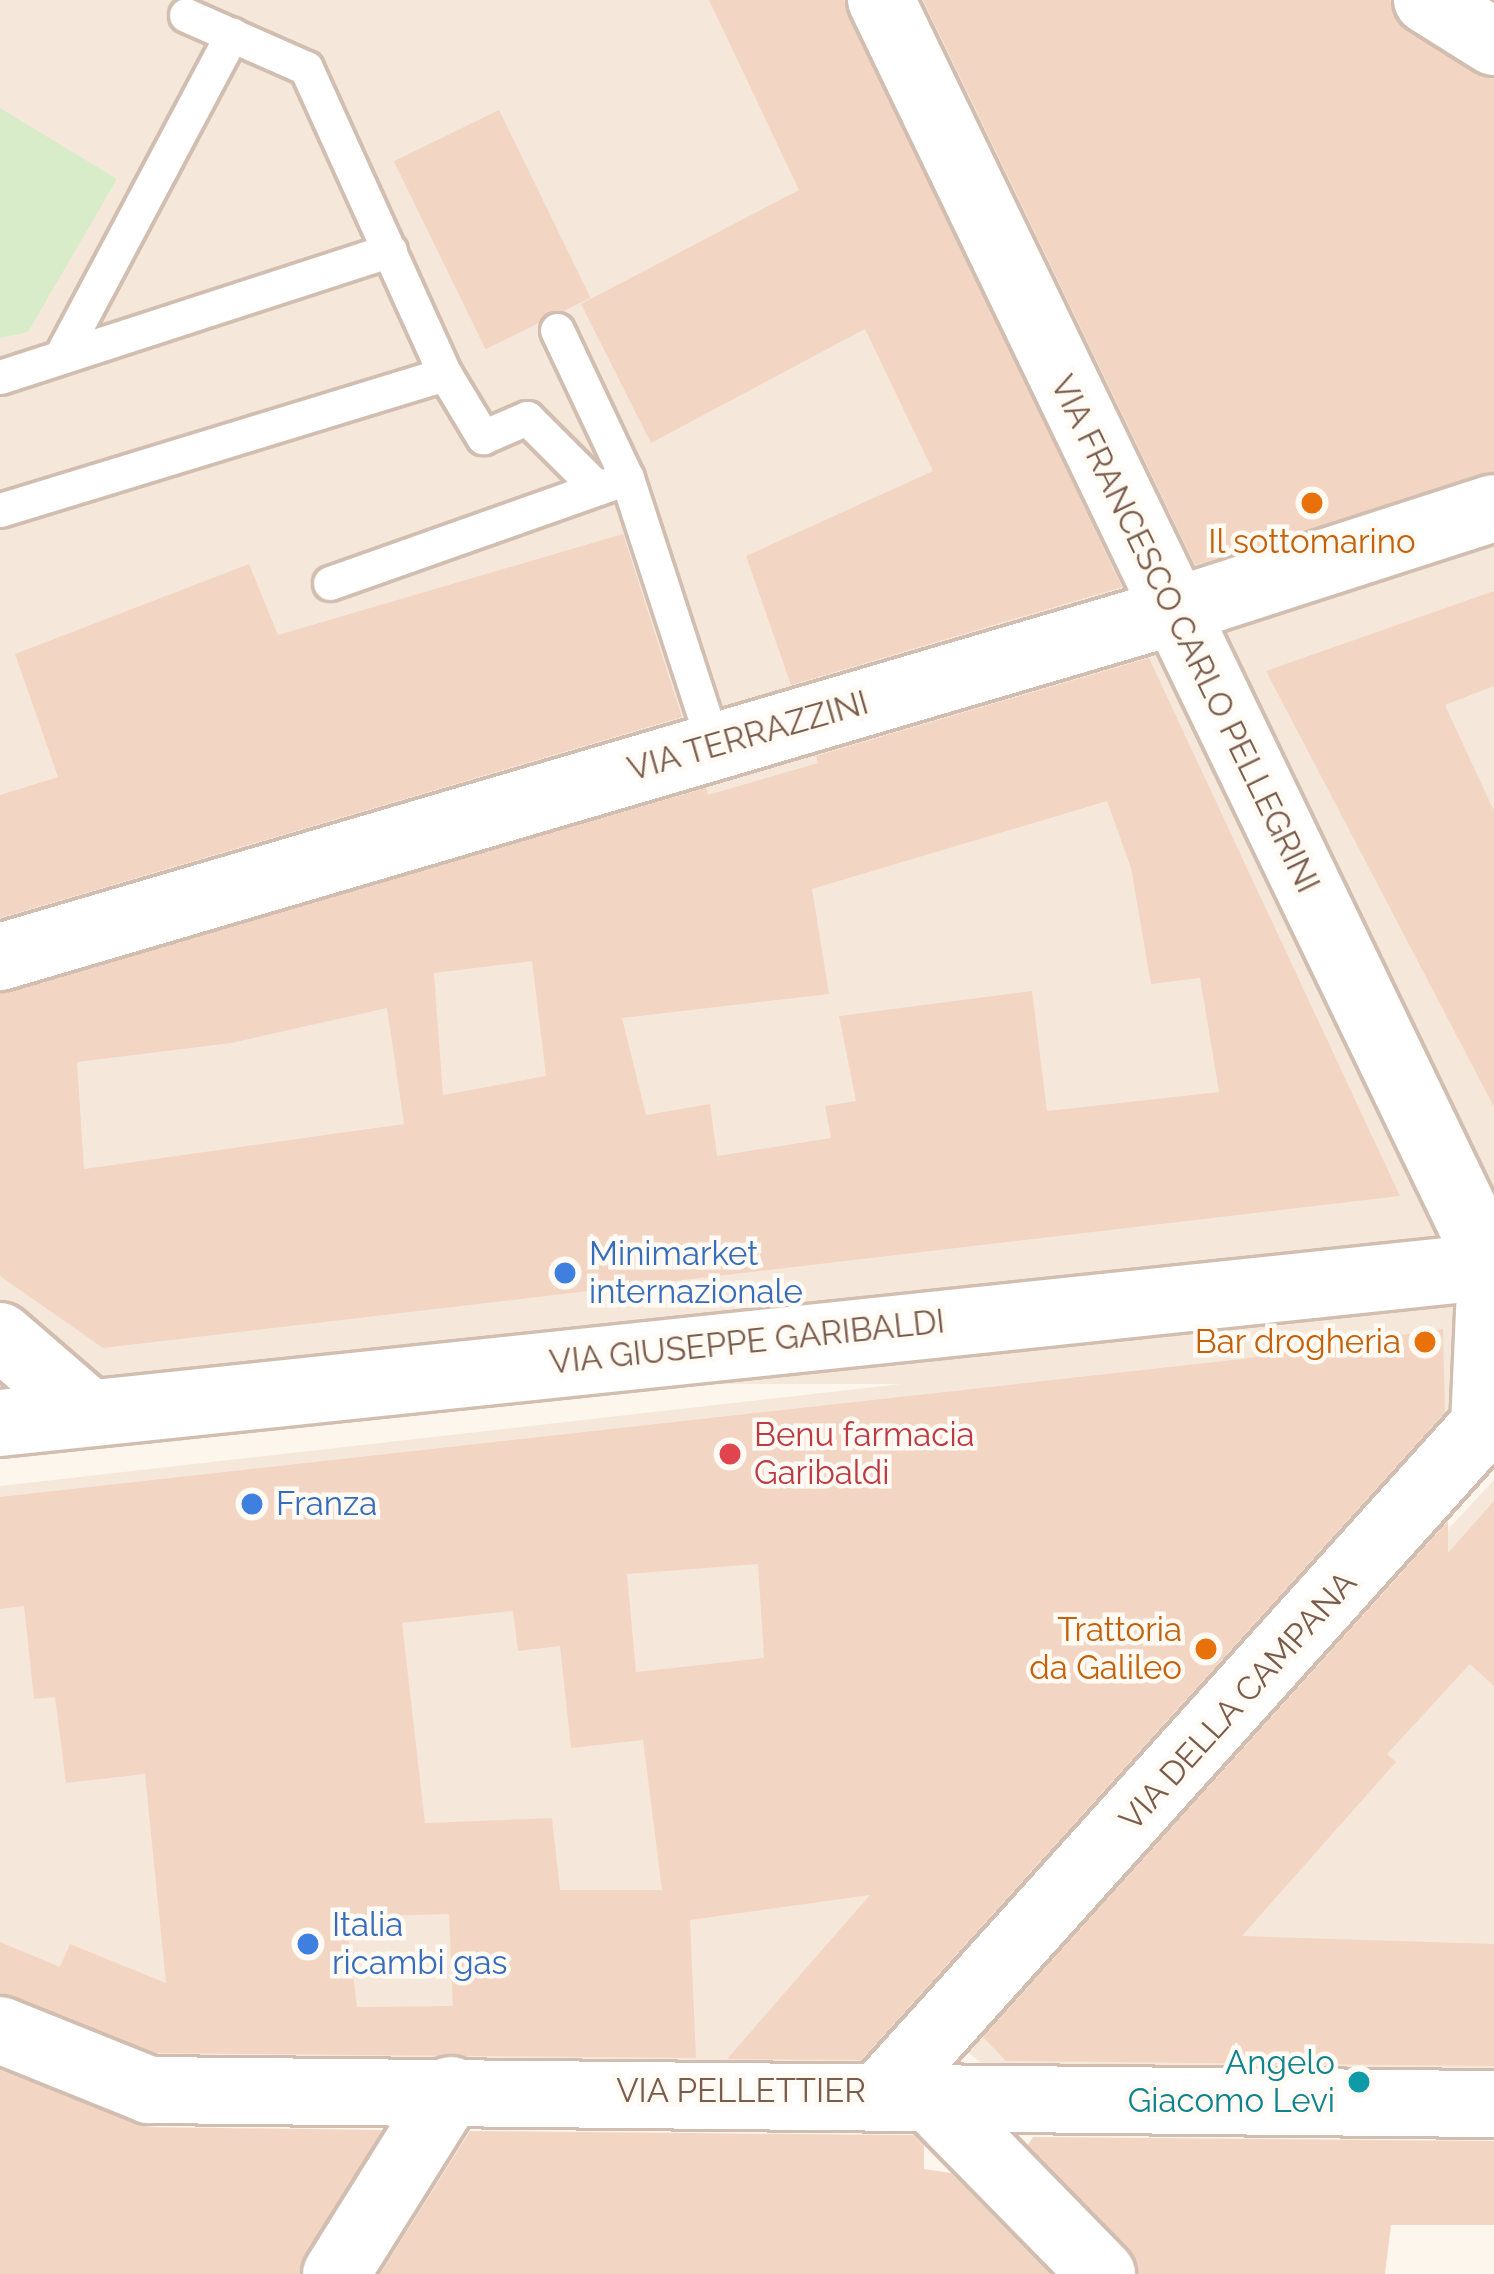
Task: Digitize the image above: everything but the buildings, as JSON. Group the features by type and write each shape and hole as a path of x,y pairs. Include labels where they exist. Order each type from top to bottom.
{"street":[{"name":"VIA FRANCESCO CARLO PELLEGRINI","path":"881,0 1172,612 1493,1266"},
{"path":"1427,0 1494,42"},
{"name":"VIA TERRAZZINI","path":"0,957 1172,612 1494,508"},
{"name":"VIA GIUSEPPE GARIBALDI","path":"0,1423 1493,1266"},
{"name":"VIA DELLA CAMPANA","path":"904,2092 1484,1425 1493,1266"},
{"path":"0,1336 88,1412"},
{"name":"VIA PELLETTIER","path":"0,2030 149,2090 904,2092 1494,2104"},
{"path":"336,2274 451,2090"},
{"path":"904,2092 1102,2274"}],"lane":[{"path":"186,15 306,68 445,374 482,437 526,418 612,483"},
{"path":"61,356 232,35"},
{"path":"0,377 390,250"},
{"path":"557,330 714,746"},
{"path":"0,510 229,434 445,374"},
{"path":"330,584 612,483"}],"shaded area":[{"path":"0,0 1494,0 1494,1384 0,1384"},
{"path":"1459,1321 1457,1435 870,2083 169,2080 0,2012 0,1486"},
{"path":"1494,1480 1494,2084 1005,2083 964,2049"}],"green space":[{"path":"0,108 117,179 28,332 0,338"}],"place":[{"name":"Il sottomarino","path":"1312,503"},
{"name":"Minimarket internazionale","path":"565,1273"},
{"name":"Bar drogheria","path":"1425,1342"},
{"name":"Benu farmacia Garibaldi","path":"730,1454"},
{"name":"Franza","path":"252,1504"},
{"name":"Trattoria da Galileo","path":"1206,1649"},
{"name":"Italia ricambi gas","path":"308,1944"},
{"name":"Angelo Giacomo Levi","path":"1359,2082"}]}
